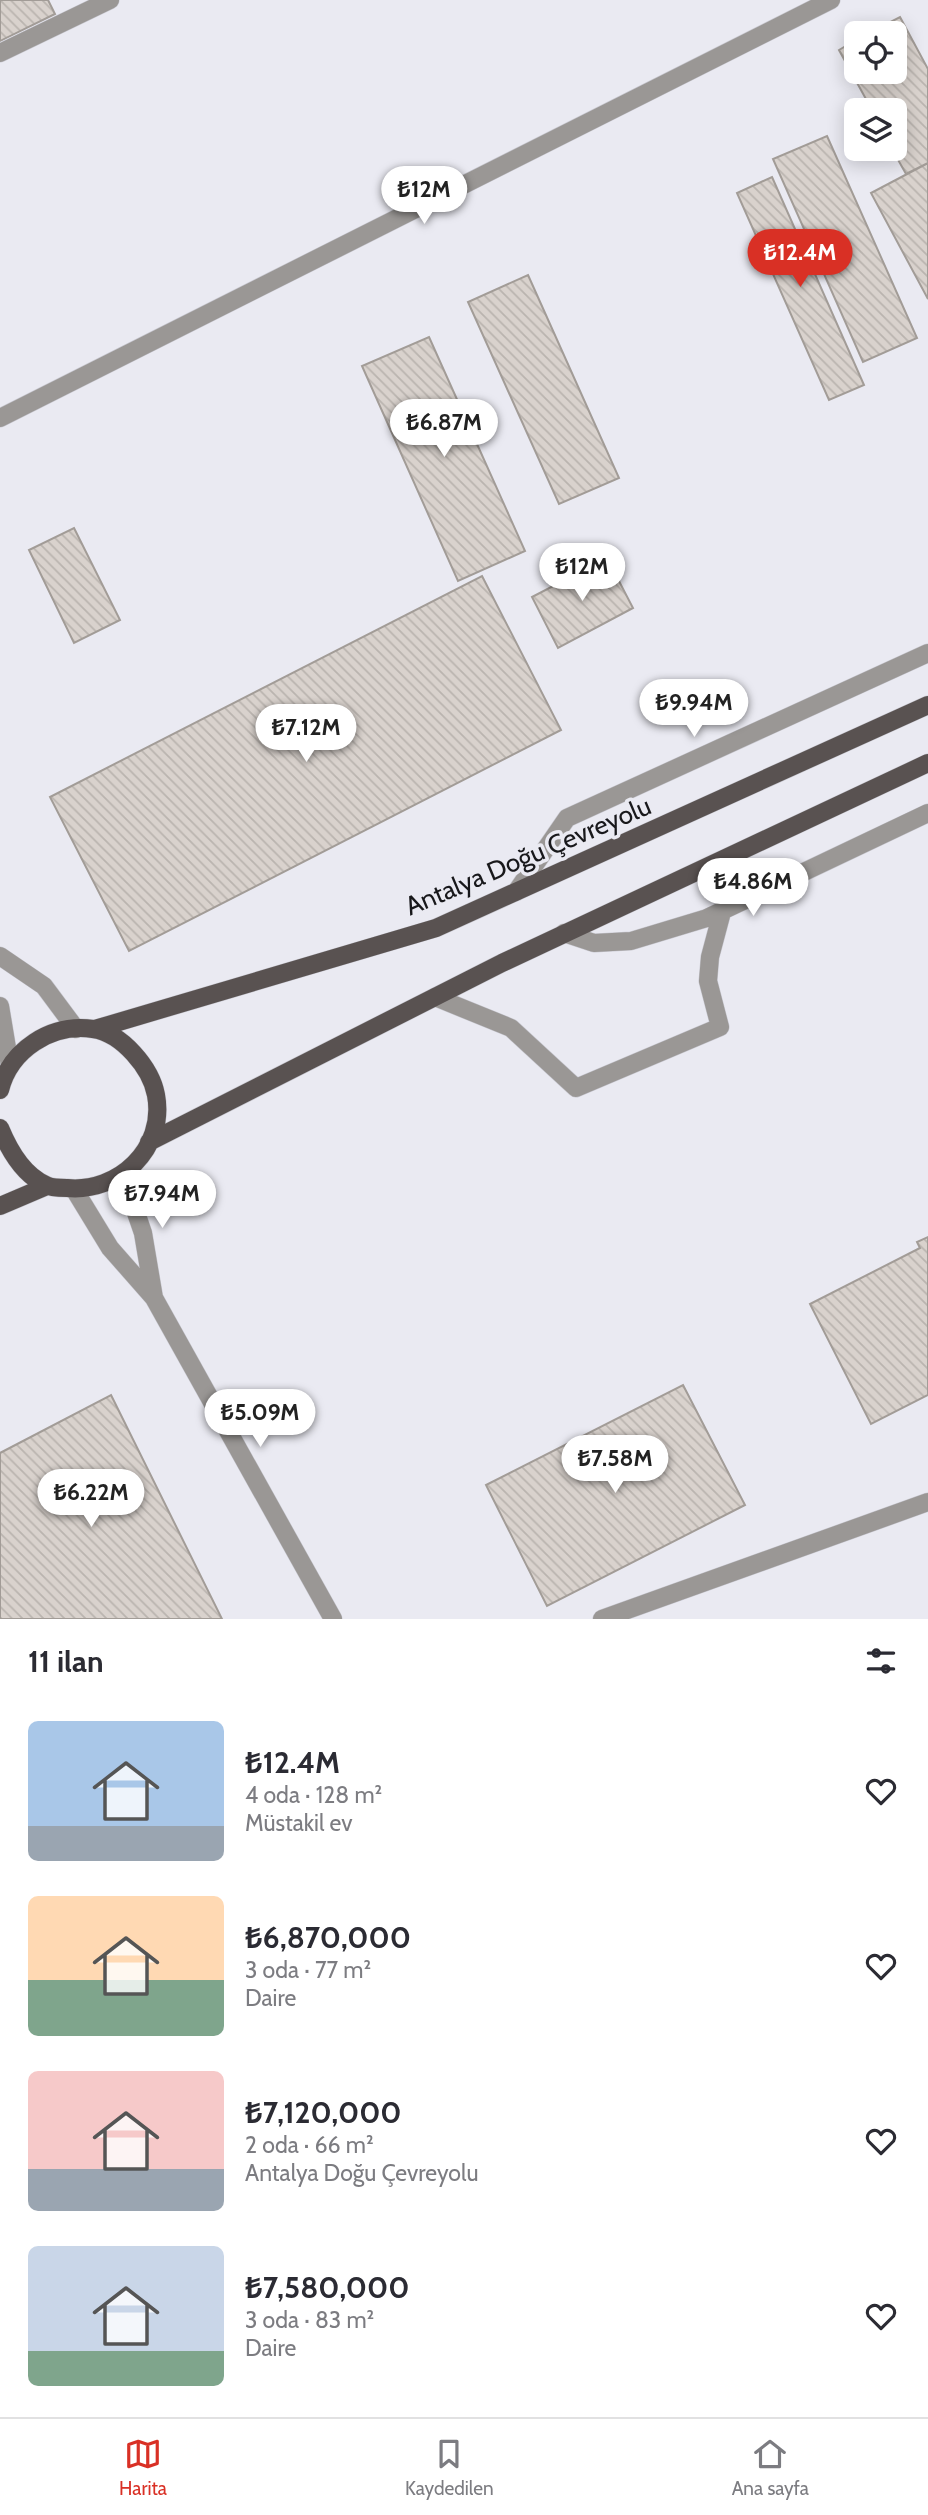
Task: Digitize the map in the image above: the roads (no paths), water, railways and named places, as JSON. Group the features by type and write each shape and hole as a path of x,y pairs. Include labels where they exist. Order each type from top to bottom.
{"main road":[{"name":"Antalya Doğu Çevreyolu","path":"95,1029 436,928 928,705"},
{"path":"149,1142 564,933 928,763"},
{"path":"0,1206 47,1186 74,1189 100,1186 123,1175 139,1160 157,1119 156,1096 149,1073 135,1054 117,1040 95,1029 57,1032 40,1039 20,1053 4,1076"},
{"path":"0,1128 8,1150 26,1170 47,1186"}],"street":[{"path":"0,53 110,0"},
{"path":"0,418 831,0"},
{"path":"516,892 567,818 928,653"},
{"path":"564,933 594,943 631,941 707,918 928,813"},
{"path":"435,997 511,1028 576,1088 720,1027 708,981 710,957 722,912"},
{"path":"0,956 44,986 76,1029"},
{"path":"0,1006 4,1076"},
{"path":"123,1175 143,1233 154,1298"},
{"path":"74,1189 110,1248 154,1298 333,1619"},
{"path":"602,1619 928,1502"}]}
